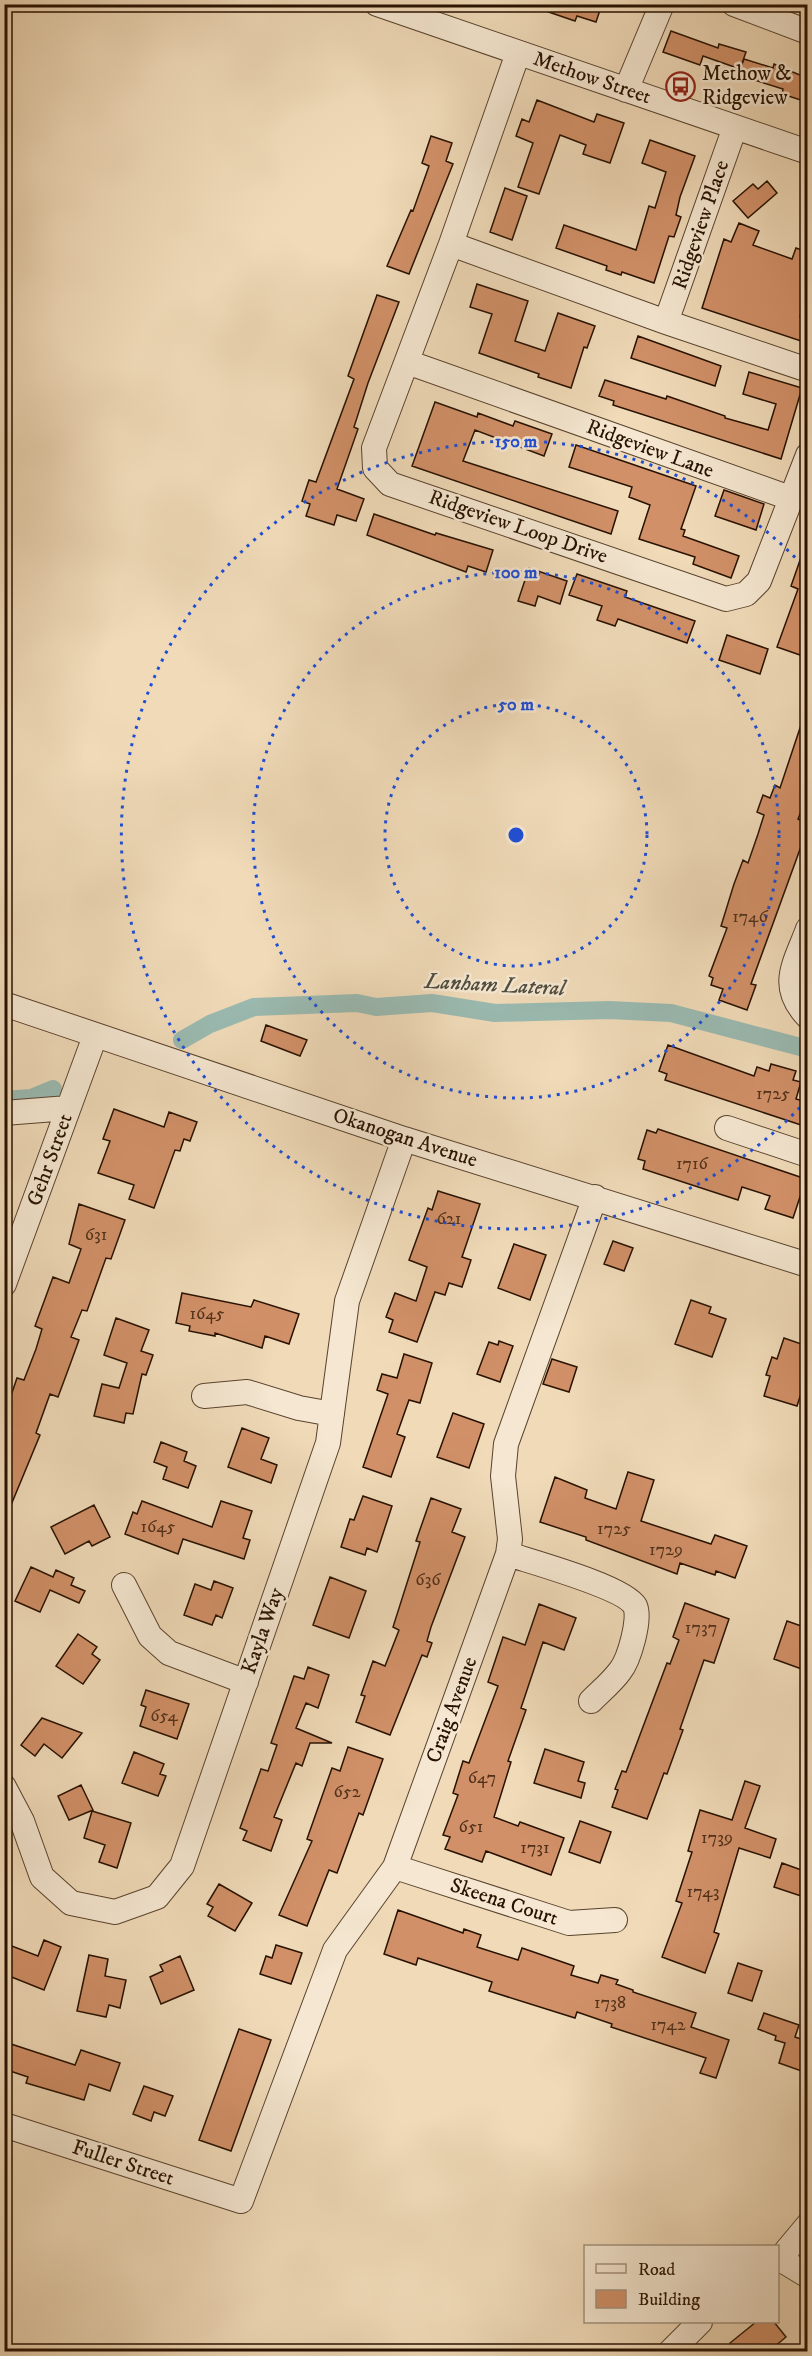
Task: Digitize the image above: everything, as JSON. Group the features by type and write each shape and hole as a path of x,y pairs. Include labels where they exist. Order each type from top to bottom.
{"street":[{"path":"626,90 662,4"},
{"path":"734,4 807,32"},
{"name":"Methow Street","path":"381,5 807,152"},
{"name":"Ridgeview Loop Drive","path":"518,53 451,244 374,448 375,468 390,484 726,599 746,594 759,581 807,455"},
{"name":"Ridgeview Place","path":"666,322 735,127"},
{"path":"451,244 807,370"},
{"name":"Ridgeview Lane","path":"407,362 790,498"},
{"path":"807,929 789,986 795,1005 807,1017"},
{"name":"Okanogan Avenue","path":"4,1005 404,1139 806,1258"},
{"name":"Gehr Street","path":"4,1284 9,1260 95,1036"},
{"path":"4,1113 68,1108"},
{"path":"727,1128 807,1155"},
{"name":"Kayla Way","path":"4,1787 22,1821 42,1877 71,1903 115,1912 158,1897 182,1866 328,1443 347,1301 404,1139"},
{"name":"Craig Avenue","path":"241,2201 335,1950 395,1867 508,1554 510,1539 503,1476 506,1444 595,1197"},
{"path":"204,1396 247,1392 299,1408 332,1414"},
{"path":"508,1554 604,1586 622,1594 634,1606 638,1623 622,1670 591,1701"},
{"path":"124,1585 150,1636 169,1653 246,1682"},
{"name":"Skeena Court","path":"395,1867 569,1923 615,1920"},
{"name":"Fuller Street","path":"4,2125 241,2201"},
{"path":"779,2259 807,2225"},
{"path":"779,2261 807,2276"},
{"path":"670,2352 699,2323"}],"building":[{"path":"535,4 602,4 596,22 577,16 575,21 534,7"},
{"path":"671,31 718,48 719,44 746,52 740,69 703,56 700,65 663,52"},
{"path":"744,59 773,68 774,64 807,78 807,102 782,94 783,89 738,75"},
{"path":"537,100 594,122 597,114 624,123 610,163 583,154 586,145 560,135 539,194 518,187 533,143 516,136 522,119 529,122"},
{"path":"431,136 452,143 446,161 453,164 409,274 387,266 411,210 413,211 429,166 422,163"},
{"path":"650,140 695,156 680,197 676,215 681,217 674,237 669,236 654,283 622,272 621,275 606,270 607,266 556,248 564,225 636,250 649,206 655,208 666,172 642,163"},
{"path":"767,181 777,193 748,218 733,201 753,184 758,189"},
{"path":"505,188 527,196 512,240 490,232"},
{"path":"739,223 759,231 753,245 792,259 796,248 807,252 807,289 800,317 807,319 804,342 702,308 724,239 731,242"},
{"path":"477,284 528,301 515,341 545,351 558,313 595,326 587,348 584,347 571,388 479,353 492,314 470,307"},
{"path":"377,295 399,302 368,383 354,427 358,429 337,489 364,499 356,521 337,515 334,525 306,516 310,504 302,501 309,480 316,482 354,379 348,376"},
{"path":"638,336 721,366 715,386 631,358"},
{"path":"749,372 802,388 781,459 613,405 614,401 599,396 605,380 666,399 667,396 725,416 725,418 768,430 776,404 743,394"},
{"path":"435,402 477,417 478,413 513,426 515,421 552,434 544,456 475,430 463,461 618,511 611,534 412,466"},
{"path":"576,445 696,486 681,529 685,530 683,536 739,556 731,578 693,564 695,557 639,539 650,505 629,497 632,487 569,467"},
{"path":"724,490 764,504 756,530 715,516"},
{"path":"374,514 435,535 436,533 493,550 486,572 468,566 466,572 367,535"},
{"path":"805,546 807,546 807,635 800,655 777,647 798,589 791,586"},
{"path":"529,568 567,581 560,604 538,596 535,606 518,601"},
{"path":"577,574 627,591 625,597 695,621 687,643 618,619 615,626 597,620 602,606 569,595"},
{"path":"727,635 768,649 760,674 719,660"},
{"path":"805,713 807,713 807,796 798,819 807,823 807,830 751,984 756,985 747,1010 719,1000 723,989 711,985 713,978 709,976 727,928 721,926 734,884 743,860 748,863 764,815 757,812 763,795 770,798 775,785 780,788"},
{"path":"266,1025 307,1040 300,1056 261,1041"},
{"path":"668,1045 754,1076 757,1067 769,1071 771,1064 796,1071 793,1080 801,1082 796,1099 807,1102 807,1127 665,1080 667,1074 659,1071"},
{"path":"114,1109 164,1127 169,1112 197,1122 190,1141 184,1139 180,1151 175,1150 154,1208 129,1199 134,1185 98,1173 110,1141 103,1139"},
{"path":"658,1129 806,1179 793,1218 765,1209 770,1196 742,1187 738,1200 643,1169 645,1161 638,1159 647,1130 656,1133"},
{"path":"438,1191 480,1204 462,1257 471,1260 462,1287 449,1283 445,1295 435,1292 417,1342 389,1332 393,1320 386,1317 395,1293 416,1301 427,1267 409,1260 428,1208 432,1210"},
{"path":"79,1204 125,1220 111,1259 106,1258 87,1311 82,1310 71,1337 79,1340 58,1397 50,1394 36,1433 40,1435 4,1522 4,1416 17,1378 24,1380 36,1349 42,1329 35,1326 53,1277 69,1283 81,1249 69,1244"},
{"path":"613,1241 633,1248 624,1271 604,1264"},
{"path":"514,1244 546,1255 530,1300 498,1288"},
{"path":"182,1293 251,1307 254,1300 299,1314 289,1344 265,1336 262,1348 215,1333 215,1336 189,1331 190,1326 176,1323"},
{"path":"691,1300 711,1307 709,1313 726,1319 712,1357 675,1344"},
{"path":"116,1318 149,1330 141,1351 153,1355 146,1375 142,1374 133,1414 126,1413 124,1423 94,1416 102,1384 119,1388 127,1363 104,1355"},
{"path":"784,1338 807,1346 807,1375 797,1406 764,1396 770,1376 766,1375 772,1357 777,1359"},
{"path":"499,1341 513,1346 500,1382 477,1374 489,1342 498,1345"},
{"path":"404,1354 432,1363 420,1403 409,1400 397,1434 405,1437 391,1477 363,1467 388,1394 377,1390 382,1374 397,1378"},
{"path":"552,1359 577,1367 569,1392 543,1384"},
{"path":"453,1413 484,1424 469,1468 437,1457"},
{"path":"242,1428 269,1438 261,1459 277,1465 271,1483 228,1467"},
{"path":"161,1442 187,1452 184,1461 196,1466 188,1488 163,1479 167,1467 154,1462"},
{"path":"628,1472 654,1480 641,1521 711,1544 715,1535 747,1546 735,1578 716,1571 715,1575 680,1563 677,1574 586,1540 586,1537 540,1522 555,1477 587,1490 585,1498 616,1509"},
{"path":"363,1496 392,1506 377,1552 367,1548 365,1555 341,1547 350,1519 354,1520"},
{"path":"431,1498 461,1509 452,1532 465,1537 431,1627 427,1641 432,1643 427,1657 422,1655 390,1735 356,1722 365,1696 361,1695 373,1661 385,1666 399,1630 393,1627 420,1542 416,1541"},
{"path":"142,1501 212,1527 221,1501 252,1511 243,1538 250,1540 244,1559 183,1539 178,1554 125,1534 133,1512 137,1514"},
{"path":"94,1505 110,1537 92,1546 89,1541 65,1554 51,1527"},
{"path":"31,1567 53,1577 56,1570 74,1578 71,1585 85,1591 79,1603 50,1590 40,1612 15,1601"},
{"path":"330,1577 366,1591 349,1638 313,1625"},
{"path":"214,1581 233,1588 222,1618 216,1615 212,1625 184,1615 195,1584 211,1590"},
{"path":"685,1603 729,1619 714,1663 704,1660 680,1729 683,1730 647,1819 612,1807 618,1790 615,1789 622,1771 626,1772 667,1663 670,1664 679,1640 673,1637"},
{"path":"539,1604 576,1618 564,1650 543,1642 521,1708 526,1710 508,1761 511,1762 494,1817 518,1826 520,1822 564,1838 551,1875 486,1851 482,1862 445,1849 450,1837 443,1835 458,1795 453,1793 463,1761 469,1763 498,1686 488,1682 503,1637 525,1645"},
{"path":"787,1621 807,1628 807,1671 774,1659"},
{"path":"78,1634 97,1647 92,1654 100,1660 83,1684 56,1666"},
{"path":"308,1667 329,1675 318,1708 306,1703 296,1728 332,1743 310,1743 302,1766 296,1763 274,1817 282,1820 271,1851 243,1840 247,1831 240,1828 261,1769 268,1771 277,1745 271,1743 294,1676 304,1679"},
{"path":"146,1690 189,1704 177,1739 140,1726 146,1707 141,1705"},
{"path":"42,1718 82,1733 62,1758 44,1744 35,1756 21,1745"},
{"path":"348,1747 383,1759 363,1815 359,1813 337,1873 329,1870 307,1926 279,1915 312,1841 307,1839 332,1768 340,1771"},
{"path":"545,1749 584,1762 578,1781 585,1783 581,1798 534,1783"},
{"path":"134,1752 164,1764 160,1774 166,1776 158,1796 122,1783"},
{"path":"745,1781 760,1786 745,1828 776,1839 770,1858 739,1848 714,1932 719,1934 705,1973 662,1957 682,1903 676,1901 692,1852 688,1851 700,1810 732,1820"},
{"path":"81,1785 93,1810 69,1820 58,1796"},
{"path":"92,1811 131,1823 117,1868 99,1862 105,1845 84,1838"},
{"path":"580,1821 611,1832 600,1863 569,1852"},
{"path":"782,1863 807,1872 807,1898 774,1887"},
{"path":"219,1884 252,1903 235,1931 208,1916 213,1907 207,1904"},
{"path":"398,1910 463,1933 464,1929 481,1935 477,1947 518,1960 522,1948 574,1966 571,1975 598,1983 601,1975 618,1980 616,1984 633,1990 633,1992 696,2013 691,2027 729,2040 716,2078 700,2073 706,2058 611,2027 612,2024 577,2012 575,2018 489,1991 492,1982 418,1958 416,1965 384,1954"},
{"path":"44,1940 61,1947 44,1990 4,1974 4,1943 38,1956"},
{"path":"276,1945 302,1953 291,1984 260,1974 266,1956 272,1958"},
{"path":"89,1955 108,1959 105,1976 126,1980 120,2008 109,2005 106,2017 77,2011"},
{"path":"180,1956 194,1990 161,2004 150,1977 163,1971 160,1965"},
{"path":"738,1963 762,1971 752,2001 728,1993"},
{"path":"764,2013 799,2025 795,2037 807,2041 807,2073 779,2063 785,2043 775,2040 776,2036 758,2029"},
{"path":"239,2029 271,2040 231,2151 199,2140"},
{"path":"11,2044 75,2065 81,2050 120,2063 110,2091 89,2084 84,2100 26,2083 28,2077 4,2069"},
{"path":"144,2086 173,2096 165,2116 154,2112 151,2121 133,2114"},
{"path":"755,2323 775,2323 786,2337 768,2352 737,2352 730,2343"}],"waterway":[{"name":"Lanham Lateral","path":"182,1040 210,1024 254,1007 357,1003 376,1007 432,1003 495,1013 609,1010 671,1013 808,1049"},
{"name":"Lanham Lateral","path":"4,1100 31,1098 53,1089"}],"place":[{"name":"Methow & Ridgeview","path":"681,86"}]}
